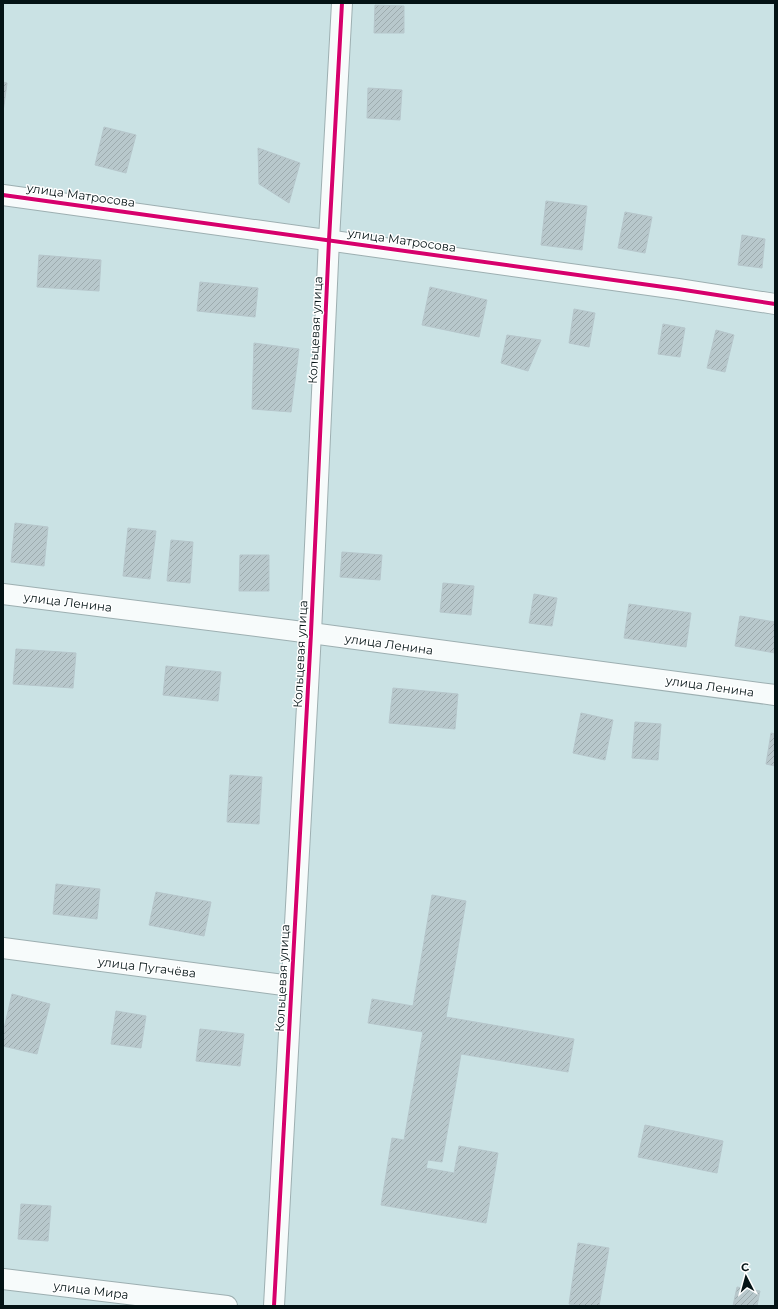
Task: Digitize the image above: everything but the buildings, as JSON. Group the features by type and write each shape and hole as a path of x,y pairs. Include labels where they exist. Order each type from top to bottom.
{"street":[{"name":"Кольцевая улица","path":"274,1306 311,633 329,240 342,3"},
{"name":"улица Матросова","path":"3,194 775,304"},
{"name":"улица Ленина","path":"3,594 311,633 775,695"},
{"name":"улица Пугачёва","path":"3,948 292,986"},
{"name":"улица Мира","path":"3,1279 227,1306"}],"cycle path":[{"path":"274,1306 311,633 329,240 342,3"},
{"path":"3,195 678,289 775,304"}]}
